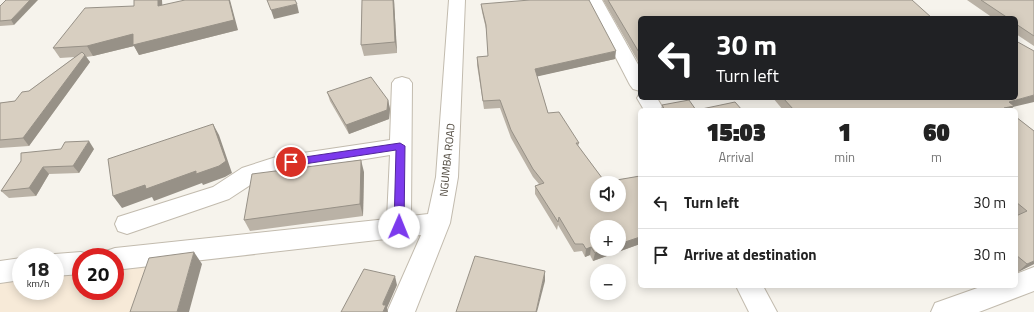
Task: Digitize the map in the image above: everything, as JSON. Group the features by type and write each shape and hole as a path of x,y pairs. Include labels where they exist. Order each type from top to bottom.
{"street":[{"name":"NGUMBA ROAD","path":"401,312 438,223 447,178 457,0"},
{"path":"594,0 638,81"},
{"path":"399,227 402,83"},
{"path":"127,224 221,192 250,174 276,164 400,146"},
{"path":"124,258 438,223"},
{"path":"0,272 12,270"},
{"path":"1018,285 1034,279"},
{"path":"750,288 762,312"},
{"path":"945,312 1011,288"}],"shaded area":[{"path":"154,259 138,312 0,312 0,274 12,273 12,300 64,300 64,268 72,267 72,300 124,300 124,262"}],"building":[{"path":"6,0 30,0 11,20 0,21 0,6"},
{"path":"134,0 158,0 158,6 185,0 229,0 234,20 133,45 133,34 87,46 53,48 85,8 134,6"},
{"path":"267,0 295,0 297,4 271,10"},
{"path":"362,0 393,0 395,42 361,45"},
{"path":"530,0 589,0 616,51 535,69 548,113 559,112 579,143 576,143 601,176 590,176 590,212 626,212 626,178 638,176 638,238 626,242 626,220 590,220 590,247 586,249 583,244 575,244 559,217 558,222 535,186 544,183 533,169 511,130 500,100 483,101 477,57 488,56 486,25 481,4"},
{"path":"608,0 912,0 930,16 638,16 638,51"},
{"path":"981,0 1034,0 1034,36 1018,25 1018,16 1005,16"},
{"path":"1018,42 1034,51 1034,95 1018,99"},
{"path":"82,52 85,55 23,138 0,140 0,103 15,101 22,92 29,91"},
{"path":"371,77 388,100 387,110 346,125 327,92"},
{"path":"689,100 695,108 664,108 662,105"},
{"path":"785,100 1016,100 1009,102 1014,106 1004,108 792,108"},
{"path":"735,102 740,108 706,108"},
{"path":"1018,119 1034,131 1034,261 1027,264 1018,257 1018,215 1027,211 1018,204"},
{"path":"213,124 226,161 219,166 196,174 196,171 146,189 145,185 113,196 108,159"},
{"path":"89,141 73,166 43,167 29,188 1,191 21,161 21,153 61,149 65,142"},
{"path":"361,160 360,204 244,220 252,174"},
{"path":"194,252 177,312 130,312 149,258"},
{"path":"475,256 545,271 536,312 456,312"},
{"path":"364,269 395,276 383,303 383,305 386,305 383,312 341,312"}],"route":[{"path":"291,162 400,146 399,227"}]}
